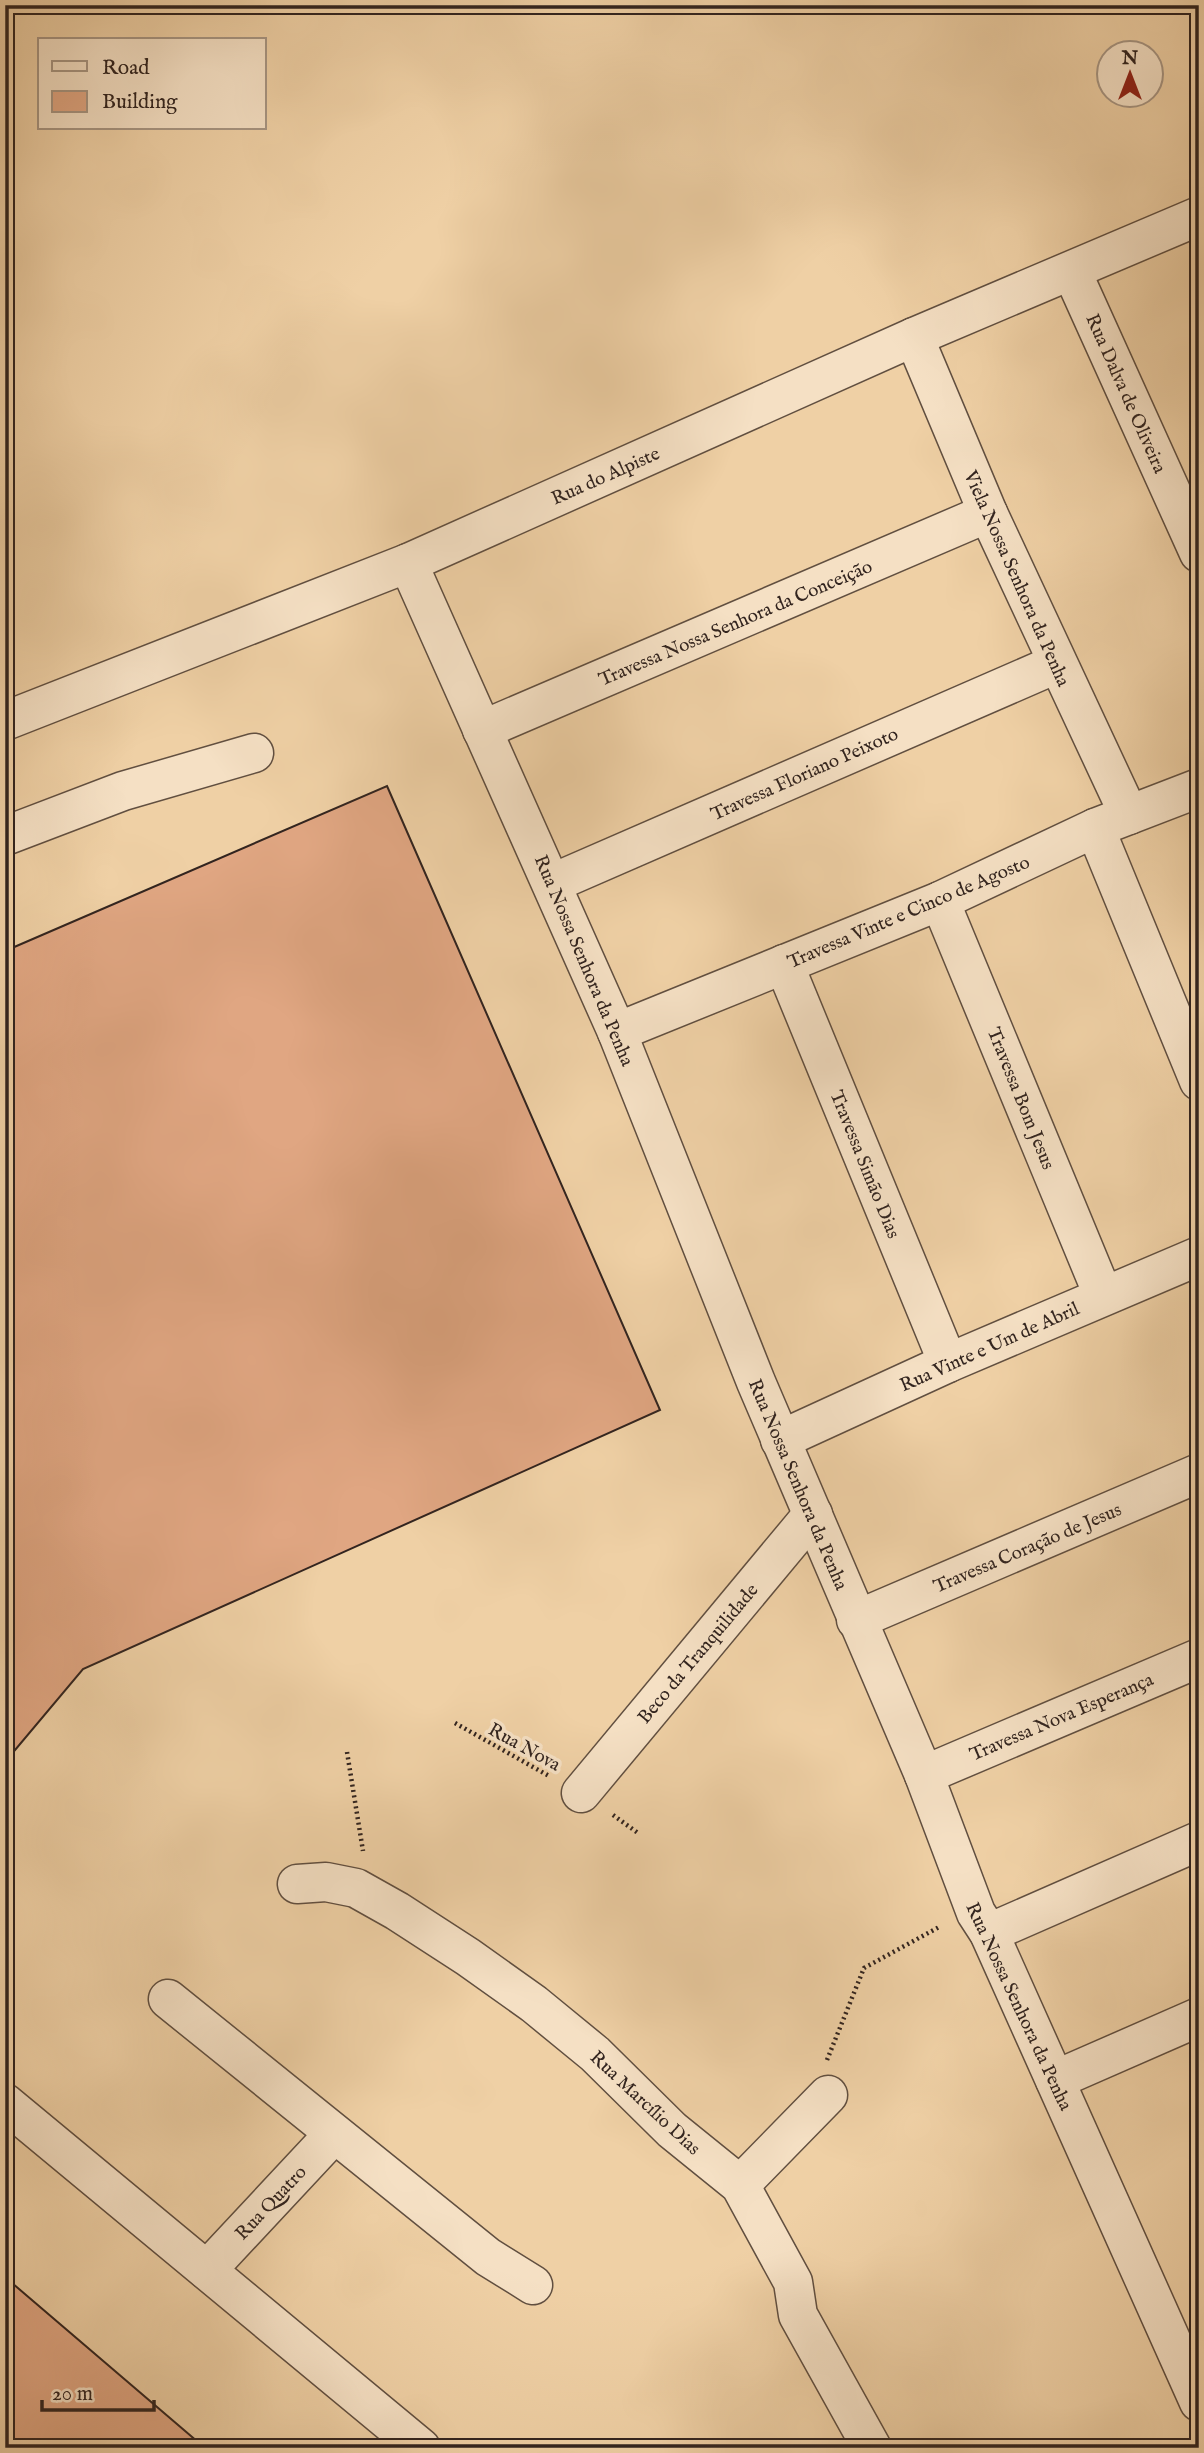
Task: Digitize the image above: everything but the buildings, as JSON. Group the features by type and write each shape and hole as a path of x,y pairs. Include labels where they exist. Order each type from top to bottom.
{"street":[{"name":"Rua do Alpiste","path":"5,721 408,563 914,337 1199,216"},
{"name":"Rua Dalva de Oliveira","path":"1072,272 1199,553"},
{"name":"Viela Nossa Senhora da Penha","path":"914,337 988,513 1056,664 1199,1081"},
{"name":"Travessa Nossa Senhora da Conceição","path":"482,730 988,513"},
{"name":"Rua Nossa Senhora da Penha","path":"408,563 553,883 617,1032 780,1440 923,1775 982,1923 1199,2402"},
{"name":"Travessa Floriano Peixoto","path":"553,883 1056,664"},
{"path":"5,836 123,791 254,753"},
{"name":"Travessa Vinte e Cinco de Agosto","path":"617,1032 940,901 1112,822 1199,788"},
{"name":"Travessa Bom Jesus","path":"940,901 1103,1295"},
{"name":"Travessa Simão Dias","path":"784,964 948,1363"},
{"name":"Rua Vinte e Um de Abril","path":"780,1440 948,1363 1199,1256"},
{"name":"Travessa Coração de Jesus","path":"856,1620 1199,1473"},
{"name":"Beco da Tranquilidade","path":"581,1793 813,1514"},
{"name":"Travessa Nova Esperança","path":"923,1775 1199,1658"},
{"path":"982,1923 1199,1841"},
{"name":"Rua Marcílio Dias","path":"297,1884 326,1882 356,1888 458,1951 534,2004 595,2054 672,2130 740,2185 793,2282 798,2315 865,2445"},
{"path":"168,1999 488,2258 533,2285"},
{"path":"1055,2080 1199,2017"},
{"path":"740,2185 828,2095"},
{"path":"5,2103 421,2448"},
{"name":"Rua Quatro","path":"207,2270 333,2134"}],"path":[{"name":"Rua Nova","path":"455,1723 581,1793"},
{"path":"347,1752 371,1897"},
{"path":"828,2095 836,2076 826,2057 864,1968 932,1930 982,1923"}]}
